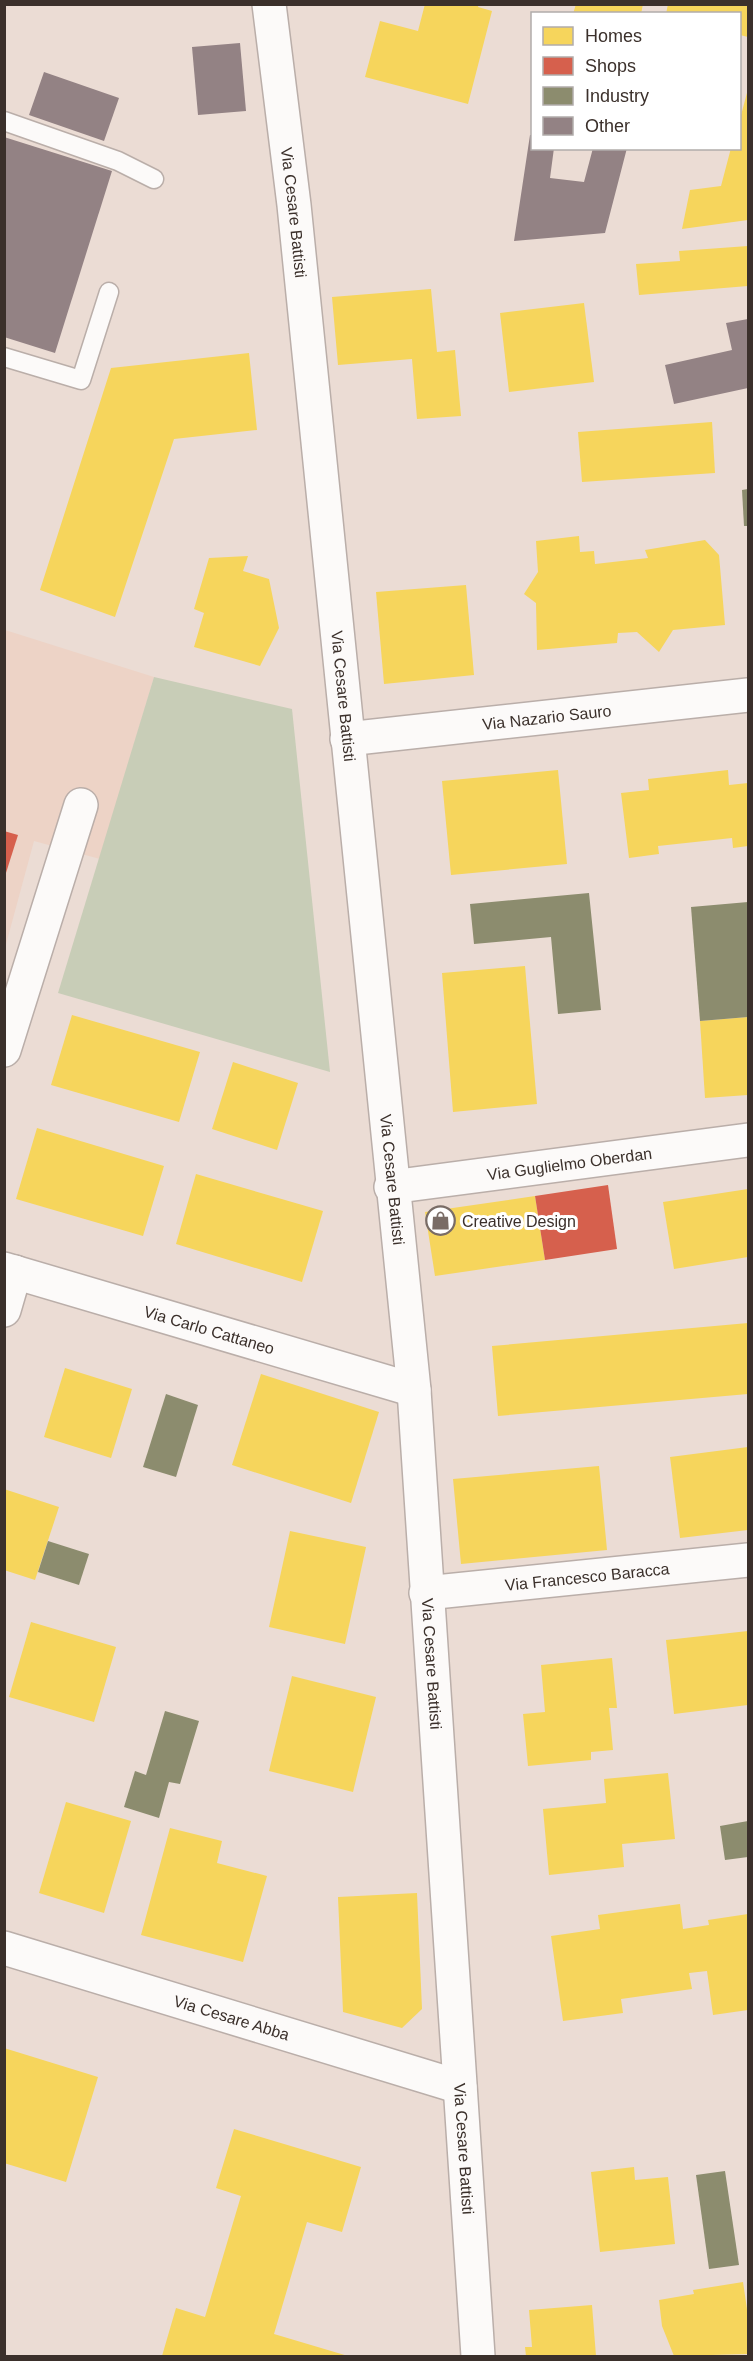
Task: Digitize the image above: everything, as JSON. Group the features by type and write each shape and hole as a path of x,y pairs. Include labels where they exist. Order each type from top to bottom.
{"street":[{"name":"Via Cesare Battisti","path":"269,4 294,206 346,739 368,928 391,1187 414,1390 478,2356"},
{"name":"Via Nazario Sauro","path":"346,739 748,695"},
{"path":"6,1040 81,805"},
{"name":"Via Guglielmo Oberdan","path":"391,1187 748,1140"},
{"path":"4,1310 10,1270"},
{"name":"Via Carlo Cattaneo","path":"10,1270 414,1390"},
{"name":"Via Francesco Baracca","path":"426,1593 748,1560"},
{"name":"Via Cesare Abba","path":"4,1948 460,2087"}],"lane":[{"path":"4,122 118,161 154,179"},
{"path":"4,357 81,380 109,292"}],"shaded area":[{"path":"5,630 154,677 100,859 34,841 5,948"}],"green space":[{"path":"154,677 292,709 330,1072 58,993"}],"building: Homes":[{"path":"425,4 479,4 478,7 492,11 468,104 365,77 380,21 418,31"},
{"path":"576,4 643,4 641,12 574,12"},
{"path":"668,4 748,4 748,37 741,35 741,12 666,12"},
{"path":"748,89 748,220 682,229 690,190 721,186 730,150 741,150 741,115"},
{"path":"748,246 748,286 639,295 636,264 680,261 679,251"},
{"path":"431,289 437,352 455,350 461,416 417,419 412,359 338,365 332,297"},
{"path":"584,303 594,382 509,392 500,313"},
{"path":"249,353 257,430 174,439 115,617 40,590 111,368"},
{"path":"712,422 715,473 582,482 578,432"},
{"path":"579,536 580,552 594,551 595,564 648,558 645,550 705,540 719,555 725,625 673,630 659,652 637,632 618,633 617,643 537,650 536,603 524,594 538,572 536,541"},
{"path":"248,556 243,571 269,579 279,628 260,666 194,647 204,613 194,609 209,558"},
{"path":"466,585 474,675 384,684 376,592"},
{"path":"558,770 567,864 451,875 442,781"},
{"path":"728,770 729,785 748,783 748,846 733,848 732,838 658,846 659,854 629,858 621,793 649,790 648,779"},
{"path":"525,966 537,1104 453,1112 442,973"},
{"path":"72,1015 200,1052 179,1122 51,1085"},
{"path":"748,1017 748,1095 705,1098 700,1021"},
{"path":"233,1062 298,1083 277,1150 212,1129"},
{"path":"37,1128 164,1166 143,1236 16,1199"},
{"path":"196,1174 323,1211 302,1282 176,1244"},
{"path":"748,1189 748,1257 674,1269 663,1202"},
{"path":"535,1196 545,1260 435,1276 425,1212"},
{"path":"748,1323 748,1394 498,1416 492,1346"},
{"path":"65,1368 132,1389 111,1458 44,1437"},
{"path":"261,1374 379,1412 351,1503 232,1465"},
{"path":"748,1447 748,1530 680,1538 670,1457"},
{"path":"599,1466 607,1550 461,1564 453,1479"},
{"path":"4,1489 59,1507 35,1580 4,1570"},
{"path":"290,1531 366,1547 345,1644 269,1627"},
{"path":"31,1622 116,1647 94,1722 9,1697"},
{"path":"748,1631 748,1705 674,1714 666,1640"},
{"path":"612,1658 617,1708 609,1708 613,1750 591,1752 591,1760 528,1766 523,1714 545,1712 541,1665"},
{"path":"292,1676 376,1697 353,1792 269,1771"},
{"path":"668,1773 675,1839 622,1844 624,1867 549,1875 543,1809 606,1803 604,1779"},
{"path":"66,1802 131,1821 104,1913 39,1893"},
{"path":"170,1828 222,1841 217,1863 267,1876 243,1962 141,1935"},
{"path":"417,1893 422,2009 402,2028 343,2012 338,1897"},
{"path":"680,1904 683,1929 709,1925 708,1920 748,1914 748,2010 713,2015 707,1971 689,1973 692,1989 621,1999 623,2013 563,2021 551,1936 600,1929 598,1915"},
{"path":"4,2048 98,2077 66,2182 4,2163"},
{"path":"234,2129 361,2167 342,2232 307,2222 274,2334 348,2356 162,2356 176,2308 205,2317 241,2196 216,2188"},
{"path":"634,2167 635,2180 668,2177 675,2244 600,2252 591,2172"},
{"path":"743,2282 748,2316 748,2354 674,2356 662,2326 659,2300 694,2294 693,2290"},
{"path":"592,2305 596,2356 526,2356 525,2347 532,2347 529,2310"}],"building: Shops":[{"path":"4,831 18,835 5,876 4,876"},
{"path":"608,1185 617,1249 545,1260 535,1196"}],"building: Industry":[{"path":"748,489 748,526 744,526 742,490"},
{"path":"589,893 601,1010 558,1014 551,937 474,944 470,904"},
{"path":"748,902 748,1017 700,1021 691,907"},
{"path":"166,1394 198,1405 176,1477 143,1467"},
{"path":"48,1541 89,1554 79,1585 38,1572"},
{"path":"165,1711 199,1721 180,1784 169,1782 159,1818 124,1807 135,1771 146,1775"},
{"path":"748,1821 748,1857 725,1860 720,1826"},
{"path":"725,2171 739,2265 709,2269 696,2175"}],"building: Other":[{"path":"240,43 246,111 198,115 192,47"},
{"path":"44,72 119,98 104,141 29,115"},
{"path":"530,135 531,150 554,150 550,178 584,182 592,150 626,150 605,233 514,241"},
{"path":"4,137 112,171 55,353 4,337"},
{"path":"748,319 748,388 674,404 665,365 732,350 726,323"}],"place":[{"name":"Creative Design","path":"441,1221"}]}
